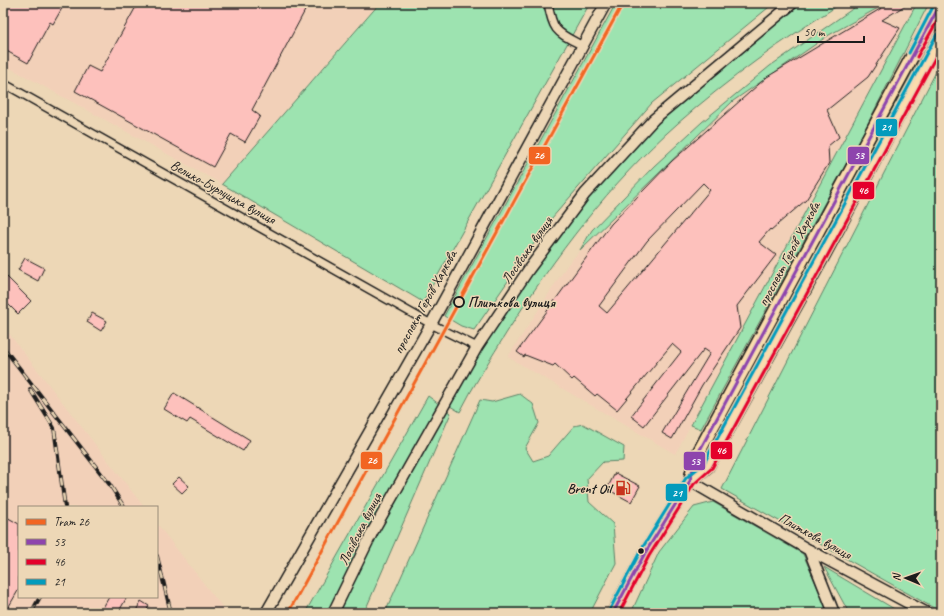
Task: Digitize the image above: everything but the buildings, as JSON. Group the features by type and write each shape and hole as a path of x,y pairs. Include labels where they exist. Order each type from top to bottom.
{"main road":[{"name":"проспект Героїв Харкова","path":"613,613 646,553 690,481 695,459 941,3"},
{"name":"проспект Героїв Харкова","path":"690,481 708,466 825,253 941,36"}],"street":[{"path":"548,3 552,22 558,33 582,46"},
{"name":"проспект Героїв Харкова","path":"266,613 431,324 606,3"},
{"name":"Лосівська вулиця","path":"333,613 373,531 477,347 529,269 585,194 654,119 794,3"},
{"name":"Велико-Бурлуцька вулиця","path":"3,83 431,324"},
{"path":"431,324 477,347"},
{"name":"Плиткова вулиця","path":"690,481 809,550 927,613"},
{"path":"809,550 834,613"}],"shaded area":[{"path":"3,3 379,3 222,184 3,64"},
{"path":"887,3 917,3 675,454 508,357 568,264 635,190 765,72"},
{"path":"3,326 143,506 18,506 18,598 158,598 158,525 227,613 3,613"}],"green space":[{"path":"380,3 590,3 423,302 222,184"},
{"path":"616,3 774,3 652,103 551,219 474,330 461,326 444,316"},
{"path":"797,3 842,3 778,45 736,75 696,107 652,147 606,196 564,248 507,332 460,412 450,406 473,360 496,324 595,182 640,137"},
{"path":"861,3 887,3 829,35 733,101 580,250 592,230 654,166 702,122 770,66"},
{"path":"917,3 929,3 865,129 701,429 691,425"},
{"path":"941,21 941,28 779,320 705,459 702,458 776,319"},
{"path":"941,62 941,612 722,489"},
{"path":"520,394 533,404 539,423 525,448 533,461 548,456 574,426 583,424 624,447 623,461 603,462 587,479 589,502 613,524 616,563 590,613 385,613 480,400 492,402"},
{"path":"428,396 451,413 364,613 305,613"},
{"path":"713,502 803,554 829,613 631,613 659,552 694,507"},
{"path":"824,567 901,613 849,613"}],"railway":[{"path":"3,347 110,485 123,506"},
{"path":"30,389 54,428 65,506"},
{"path":"158,560 171,613"},
{"path":"31,613 39,598"}],"tram line":[{"name":"26","path":"288,613 623,3"}],"transit line":[{"name":"21","path":"909,53 935,3"},
{"name":"53","path":"613,613 645,553 690,481 695,459 941,3"},
{"name":"46","path":"917,57 941,14"},
{"name":"21","path":"609,611 641,550 686,478 704,463 937,34"},
{"name":"46","path":"619,613 649,556 694,484 712,468 941,47"}],"place":[{"name":"Плиткова вулиця","path":"459,302"},
{"name":"Brent Oil","path":"623,488"}]}
